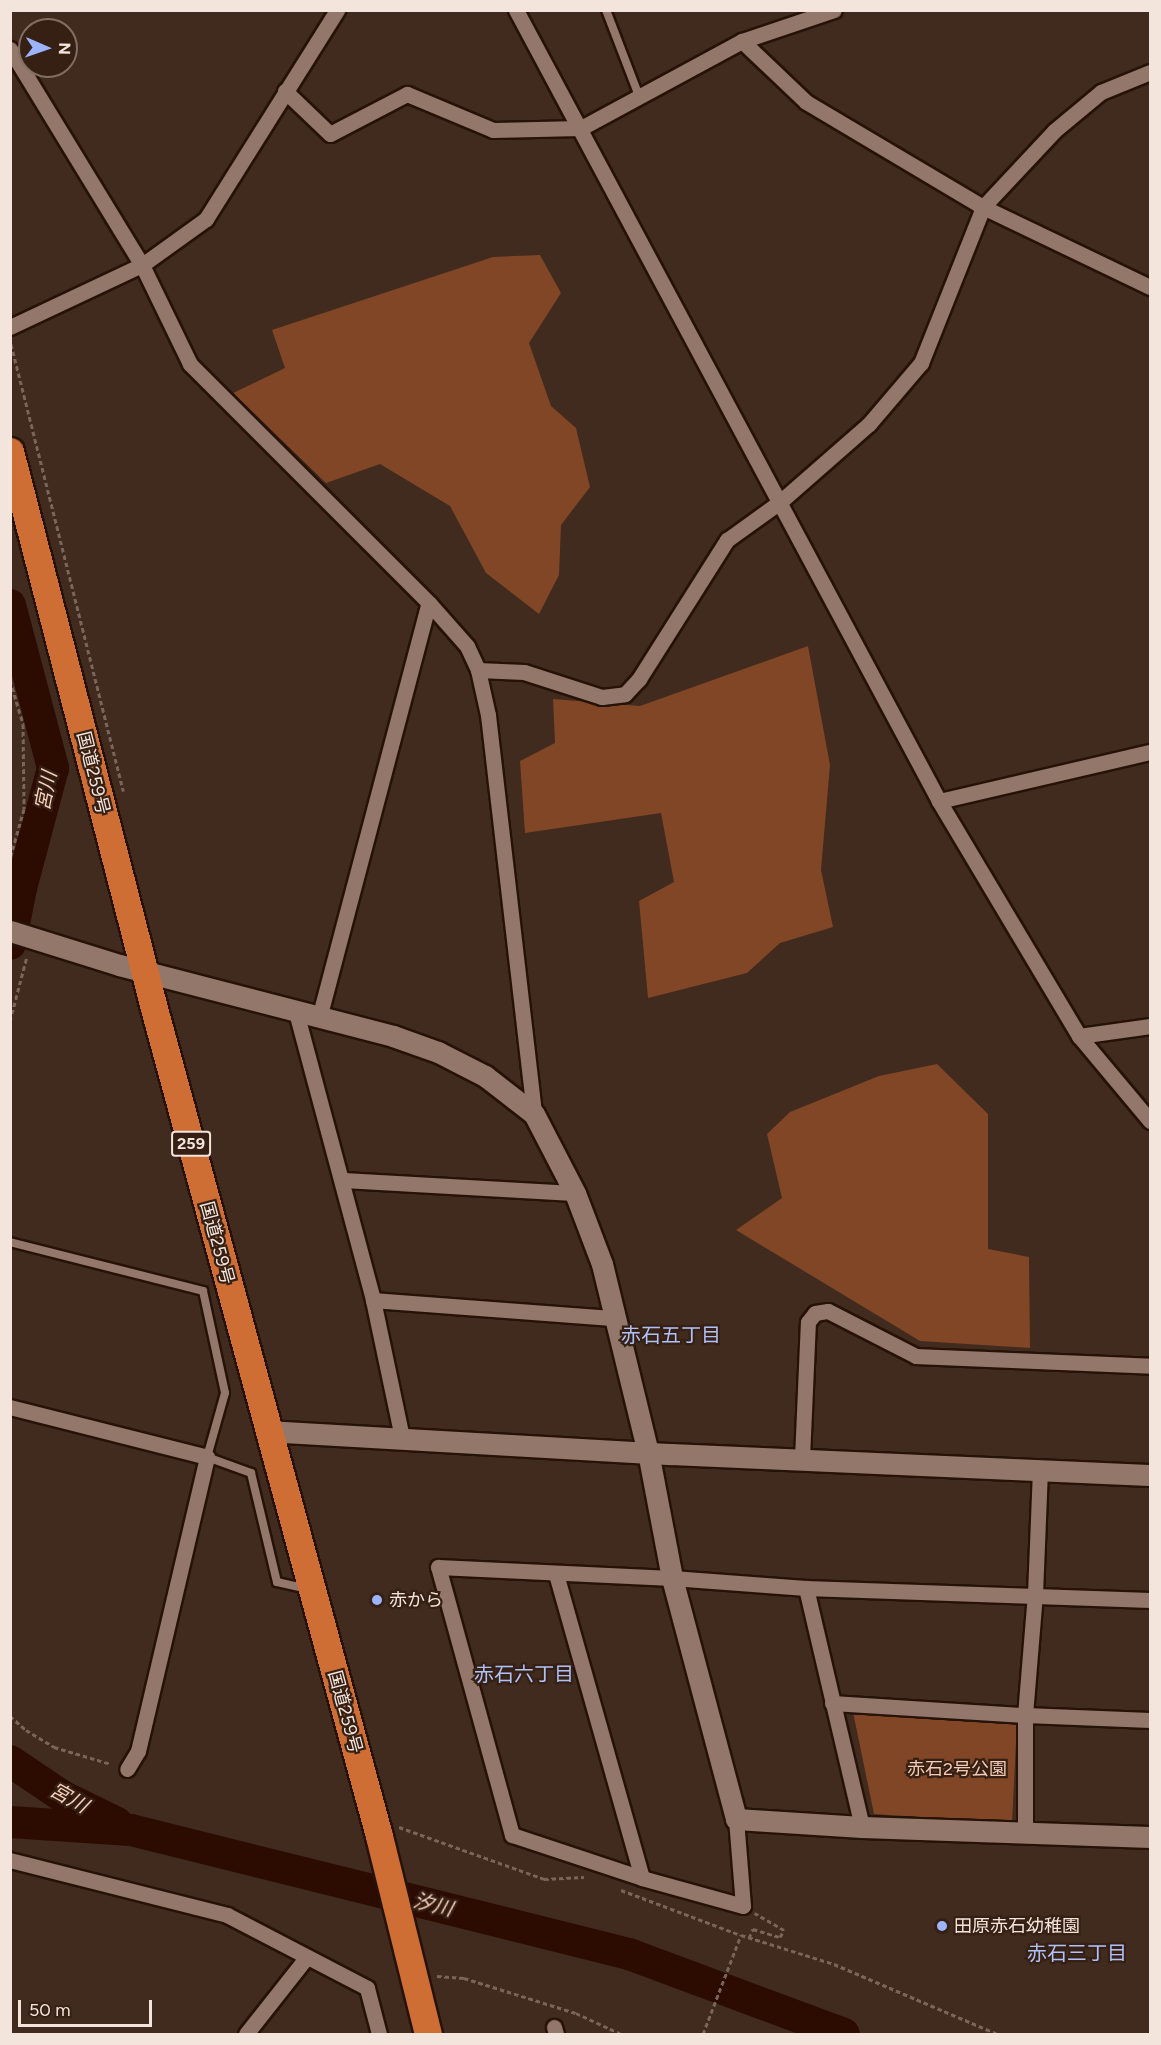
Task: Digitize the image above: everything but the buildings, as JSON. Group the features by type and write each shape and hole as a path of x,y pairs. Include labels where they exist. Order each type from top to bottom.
{"highway":[{"name":"国道259号","path":"10,451 144,971 377,1827 428,2034"}],"street":[{"path":"10,327 141,265 206,219 337,10"},
{"path":"516,10 781,501 939,801 1079,1036 1150,1121"},
{"path":"285,91 330,134 407,94 493,130 581,128 742,41 834,10"},
{"path":"742,41 806,102 983,207 1150,287"},
{"path":"10,49 141,265 190,364 429,603 467,646 477,670 488,715 534,1114 575,1193 602,1264 648,1452 672,1578 736,1819 743,1906 642,1878 512,1835 438,1567 672,1578 806,1588 1035,1594 1150,1600"},
{"path":"477,670 524,672 602,697 625,694 639,679 727,540 781,501 869,424 921,363 983,207 1054,131 1101,92 1150,72"},
{"path":"318,1017 429,603"},
{"path":"939,801 1150,752"},
{"path":"23,934 144,971 393,1036 438,1052 485,1076 534,1114"},
{"path":"296,1012 373,1300 402,1438"},
{"path":"1079,1036 1150,1026"},
{"path":"342,1180 575,1193"},
{"path":"373,1300 614,1318"},
{"path":"802,1458 808,1322 815,1313 828,1311 916,1356 1150,1366"},
{"path":"10,1407 207,1457 138,1751 127,1769"},
{"path":"268,1431 648,1452 1150,1475"},
{"path":"1025,1831 1025,1716 1035,1594 1040,1470"},
{"path":"556,1574 642,1878"},
{"path":"806,1588 862,1827"},
{"path":"832,1703 1025,1716 1150,1720"},
{"path":"736,1819 862,1827 1150,1837"},
{"path":"10,1860 227,1915 367,1988 379,2034"},
{"path":"246,2034 306,1958"}],"lane":[{"path":"606,10 639,96"},
{"path":"10,1242 203,1291 225,1393 207,1457 251,1473 277,1582 312,1590"}],"path":[{"path":"10,342 123,792"},
{"path":"10,680 23,724 24,809 10,858"},
{"path":"10,1021 23,934"},
{"path":"10,1716 26,1730 54,1746 127,1769"},
{"path":"377,1827 544,1879 585,1877"},
{"path":"618,1889 749,1938 834,1964 997,2034"},
{"path":"743,1906 784,1930 780,1937 753,1929 749,1938"},
{"path":"703,2034 741,1935"},
{"path":"412,1967 464,1978 576,2013 621,2034"}],"green space":[{"path":"540,255 561,293 529,343 551,406 576,428 590,487 561,525 559,575 539,614 486,573 450,506 380,464 326,483 233,393 285,368 272,330 493,257"},
{"path":"808,646 830,765 821,870 833,927 780,943 747,973 648,998 639,901 674,882 661,813 525,833 520,761 555,743 553,699 640,706"},
{"path":"937,1064 988,1114 988,1249 1029,1257 1030,1348 920,1341 736,1230 782,1198 767,1134 790,1112 879,1076"},
{"name":"赤石2号公園","path":"853,1712 1017,1722 1012,1823 874,1814"}],"waterway":[{"name":"宮川","path":"10,605 53,768 21,888 10,944"},
{"name":"宮川","path":"10,1761 62,1796 117,1823"},
{"name":"汐川","path":"10,1822 131,1830 629,1954 844,2034"}],"place":[{"name":"赤から","path":"377,1600"},
{"name":"田原赤石幼稚園","path":"942,1926"}],"district":[{"name":"赤石五丁目","path":"671,1335"},
{"name":"赤石六丁目","path":"524,1674"},
{"name":"赤石三丁目","path":"1077,1953"}]}
